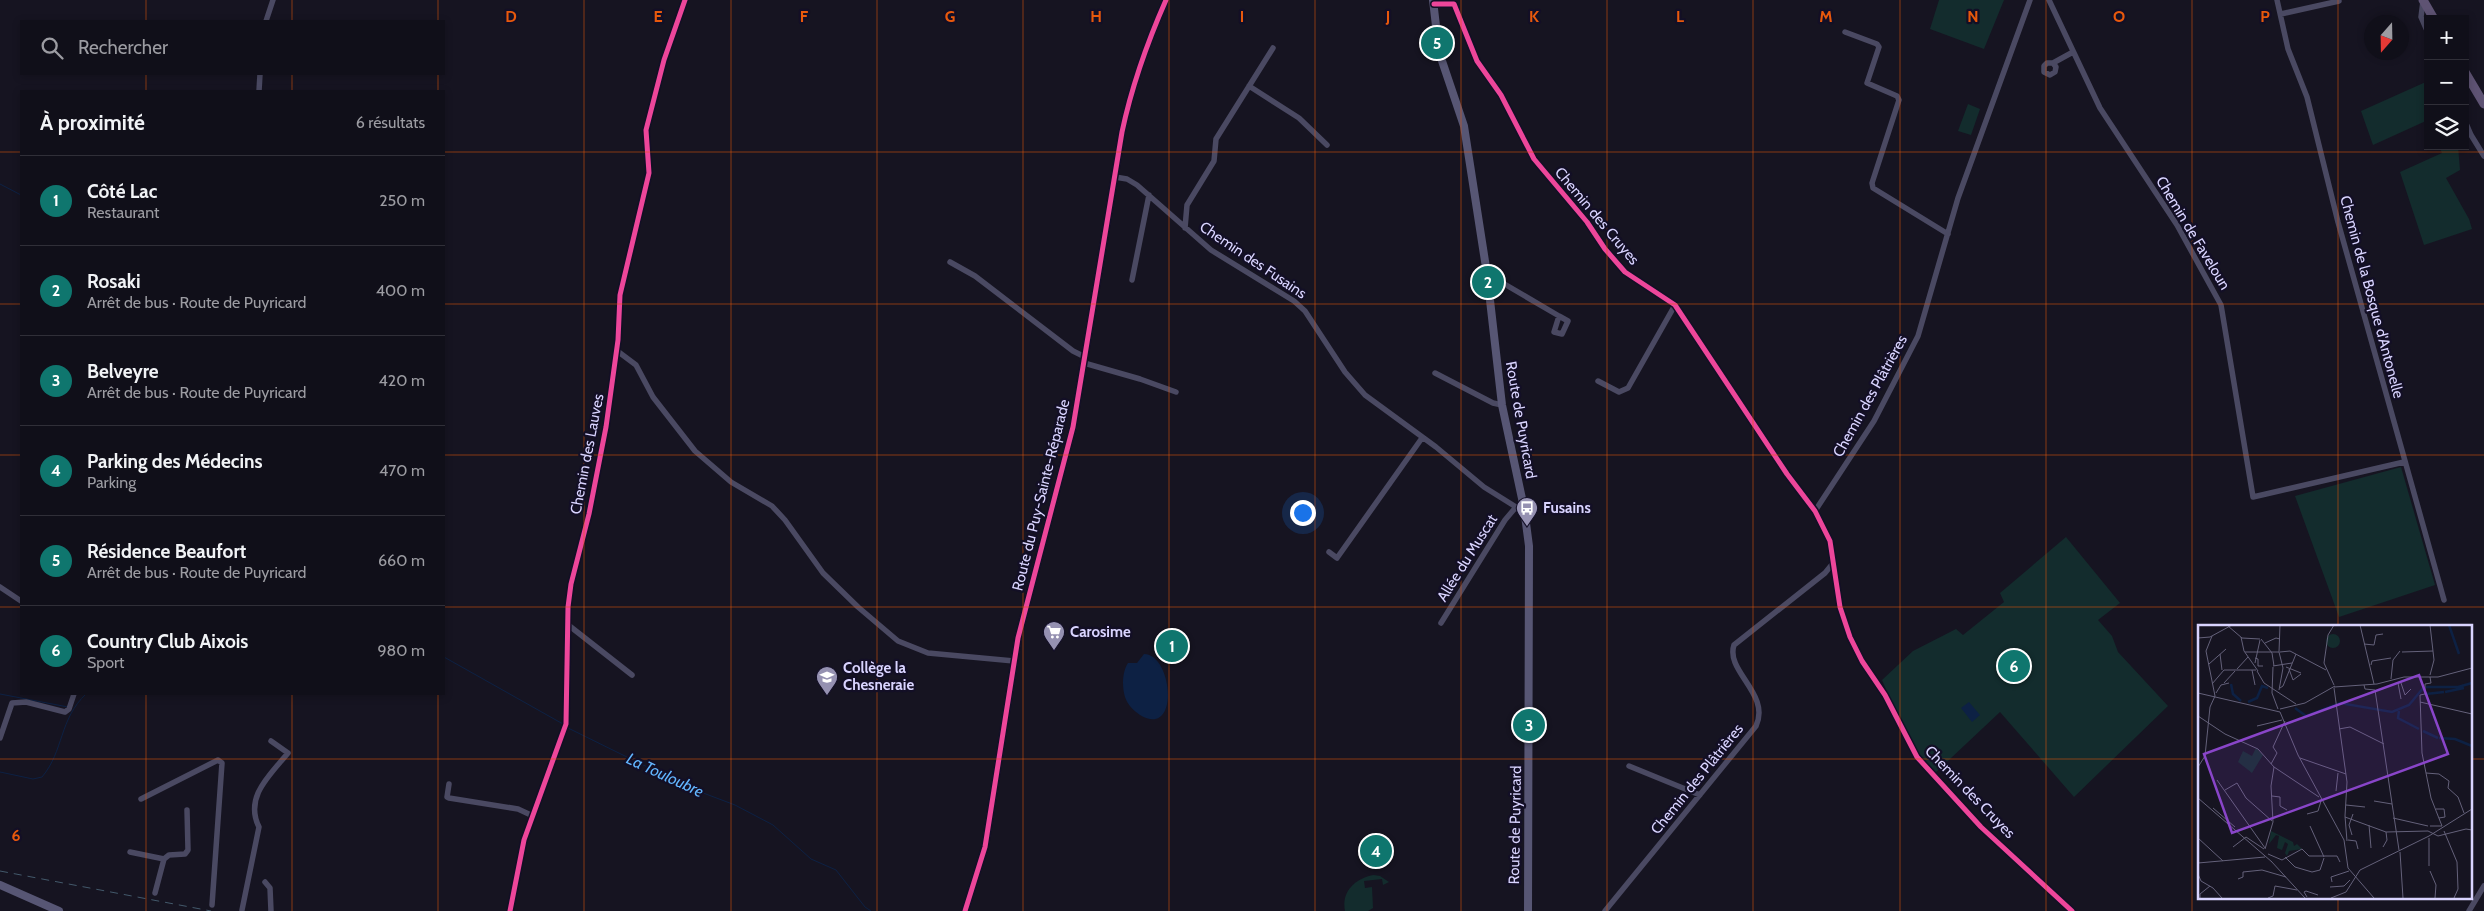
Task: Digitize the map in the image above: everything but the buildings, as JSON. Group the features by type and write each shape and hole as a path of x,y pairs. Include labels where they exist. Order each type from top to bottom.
{"main road":[{"path":"2423,0 2432,15"},
{"name":"Route de Puyricard","path":"1433,2 1439,52 1464,126 1487,274 1502,405 1520,507 1530,546 1528,911"},
{"path":"2469,79 2484,104"},
{"path":"0,884 59,911"}],"street":[{"path":"266,20 273,0"},
{"name":"Chemin des Lauves","path":"510,911 524,840 565,726 567,624 570,584 591,504 606,427 616,350 620,295 649,173 646,130 664,60 685,0"},
{"name":"Route du Puy-Sainte-Réparade","path":"965,911 985,847 1018,636 1067,455 1131,91 1144,51 1166,0"},
{"path":"1433,2 1454,4 1460,0"},
{"name":"Chemin des Plâtrières","path":"1815,511 1874,421 1918,336 1948,234 2030,0"},
{"name":"Chemin de Faveloun","path":"2049,0 2100,108 2177,225 2221,305 2253,497 2404,462"},
{"name":"Chemin de la Bosque d'Antonelle","path":"2277,0 2282,14 2288,49 2307,97 2404,462 2444,600"},
{"path":"2423,0 2421,17 2424,24"},
{"path":"2282,14 2339,1"},
{"name":"Chemin des Cruyes","path":"1454,4 1477,61 1501,95 1534,159 1587,222 1605,249 1625,272 1675,305 1787,474 1815,511"},
{"path":"1845,32 1877,44 1879,47 1867,83 1897,96 1899,100 1872,183 1873,188 1948,234"},
{"path":"1185,228 1187,204 1212,166 1215,156 1216,139 1273,48"},
{"path":"2053,63 2073,52"},
{"path":"260,75 260,90"},
{"path":"1249,86 1299,118 1327,145"},
{"path":"2469,130 2484,156"},
{"name":"Chemin des Fusains","path":"1115,177 1132,182 1213,251 1294,302 1304,311 1355,385 1484,487 1520,507"},
{"path":"1132,280 1149,196"},
{"path":"950,262 975,276 1084,360 1176,392"},
{"path":"1487,274 1559,316"},
{"path":"1598,381 1619,392 1628,388 1675,305"},
{"path":"616,350 636,366 658,404 695,451 731,482 772,506 785,520 823,573 858,607 898,641 928,653 1014,661"},
{"path":"1435,373 1493,403 1502,405"},
{"path":"1329,552 1337,558 1422,438"},
{"name":"Allée du Muscat","path":"1441,624 1505,520 1520,507"},
{"path":"1815,511 1830,541 1834,562"},
{"name":"Chemin des Plâtrières","path":"1606,911 1759,720 1761,712 1757,700 1733,658 1734,645 1825,573 1834,562"},
{"name":"Chemin des Cruyes","path":"1834,562 1840,607 1850,637 1862,661 1885,695 1917,757 1981,827 2072,911"},
{"path":"0,587 20,599"},
{"path":"567,624 632,675"},
{"path":"0,738 12,703 26,702 65,712 70,709 74,695"},
{"path":"242,910 258,827 253,816 256,797 264,783 288,753 271,741"},
{"path":"141,799 218,760 222,764 212,905"},
{"path":"1629,766 1700,795"},
{"path":"450,784 447,796 449,798 518,809 533,816"},
{"path":"155,893 164,859 170,855 185,854 188,850 187,810"},
{"path":"130,852 164,859"},
{"path":"265,882 270,888 272,911"},
{"path":"2469,911 2484,886"}],"green space":[{"path":"1939,0 2004,0 1984,49 1930,29"},
{"path":"2424,83 2424,122 2373,145 2361,111"},
{"path":"1968,104 1980,109 1971,135 1958,131"},
{"path":"2441,150 2458,150 2460,170 2446,178 2469,219 2472,229 2424,245 2400,172 2442,153"},
{"path":"2401,467 2435,585 2339,617 2295,496"},
{"path":"2066,537 2120,603 2098,620 2112,636 2118,652 2168,706 2074,797 2000,712 1934,774 1917,752 1898,717 1882,680 1913,651 1956,629 1963,635 2004,602 2000,593"},
{"path":"1374,875 1380,876 1389,882 1383,885 1382,879 1364,881 1365,888 1372,887 1373,908 1368,911 1345,911 1345,897 1351,887 1361,879"}],"water":[{"path":"1144,654 1154,658 1161,667 1166,680 1168,694 1162,716 1153,719 1140,715 1129,705 1123,689 1123,680 1128,663 1137,663"},
{"path":"1969,702 1980,715 1972,722 1961,708"}],"waterway":[{"path":"0,184 20,194"},
{"name":"La Touloubre","path":"445,658 563,724"},
{"path":"0,694 68,707"},
{"name":"La Touloubre","path":"0,772 33,779 42,777 54,757 71,714 85,695"},
{"name":"La Touloubre","path":"568,728 690,788 735,805 773,825 811,859 836,870 865,907 871,911"}],"railway":[{"path":"0,871 211,911"}],"cycle path":[{"path":"510,911 524,840 566,724 568,607 571,584 589,514 606,427 618,340 620,295 649,173 646,130 664,60 685,0"},
{"path":"965,911 985,847 1018,638 1073,427 1122,132 1141,64 1166,0"},
{"path":"1434,4 1454,4 1477,61 1501,95 1534,159 1587,222 1605,249 1625,272 1675,305 1787,474 1815,511 1830,541 1840,607 1850,637 1862,661 1885,695 1917,757 1981,827 2072,911"}],"place":[{"name":"Résidence Beaufort","path":"1437,43"},
{"name":"Rosaki","path":"1488,282"},
{"name":"Fusains","path":"1527,527"},
{"name":"Côté Lac","path":"1172,646"},
{"name":"Carosime","path":"1054,651"},
{"name":"Country Club Aixois","path":"2014,666"},
{"name":"Collège la Chesneraie","path":"827,696"},
{"name":"Belveyre","path":"1529,725"},
{"name":"Parking des Médecins","path":"1376,851"}]}
